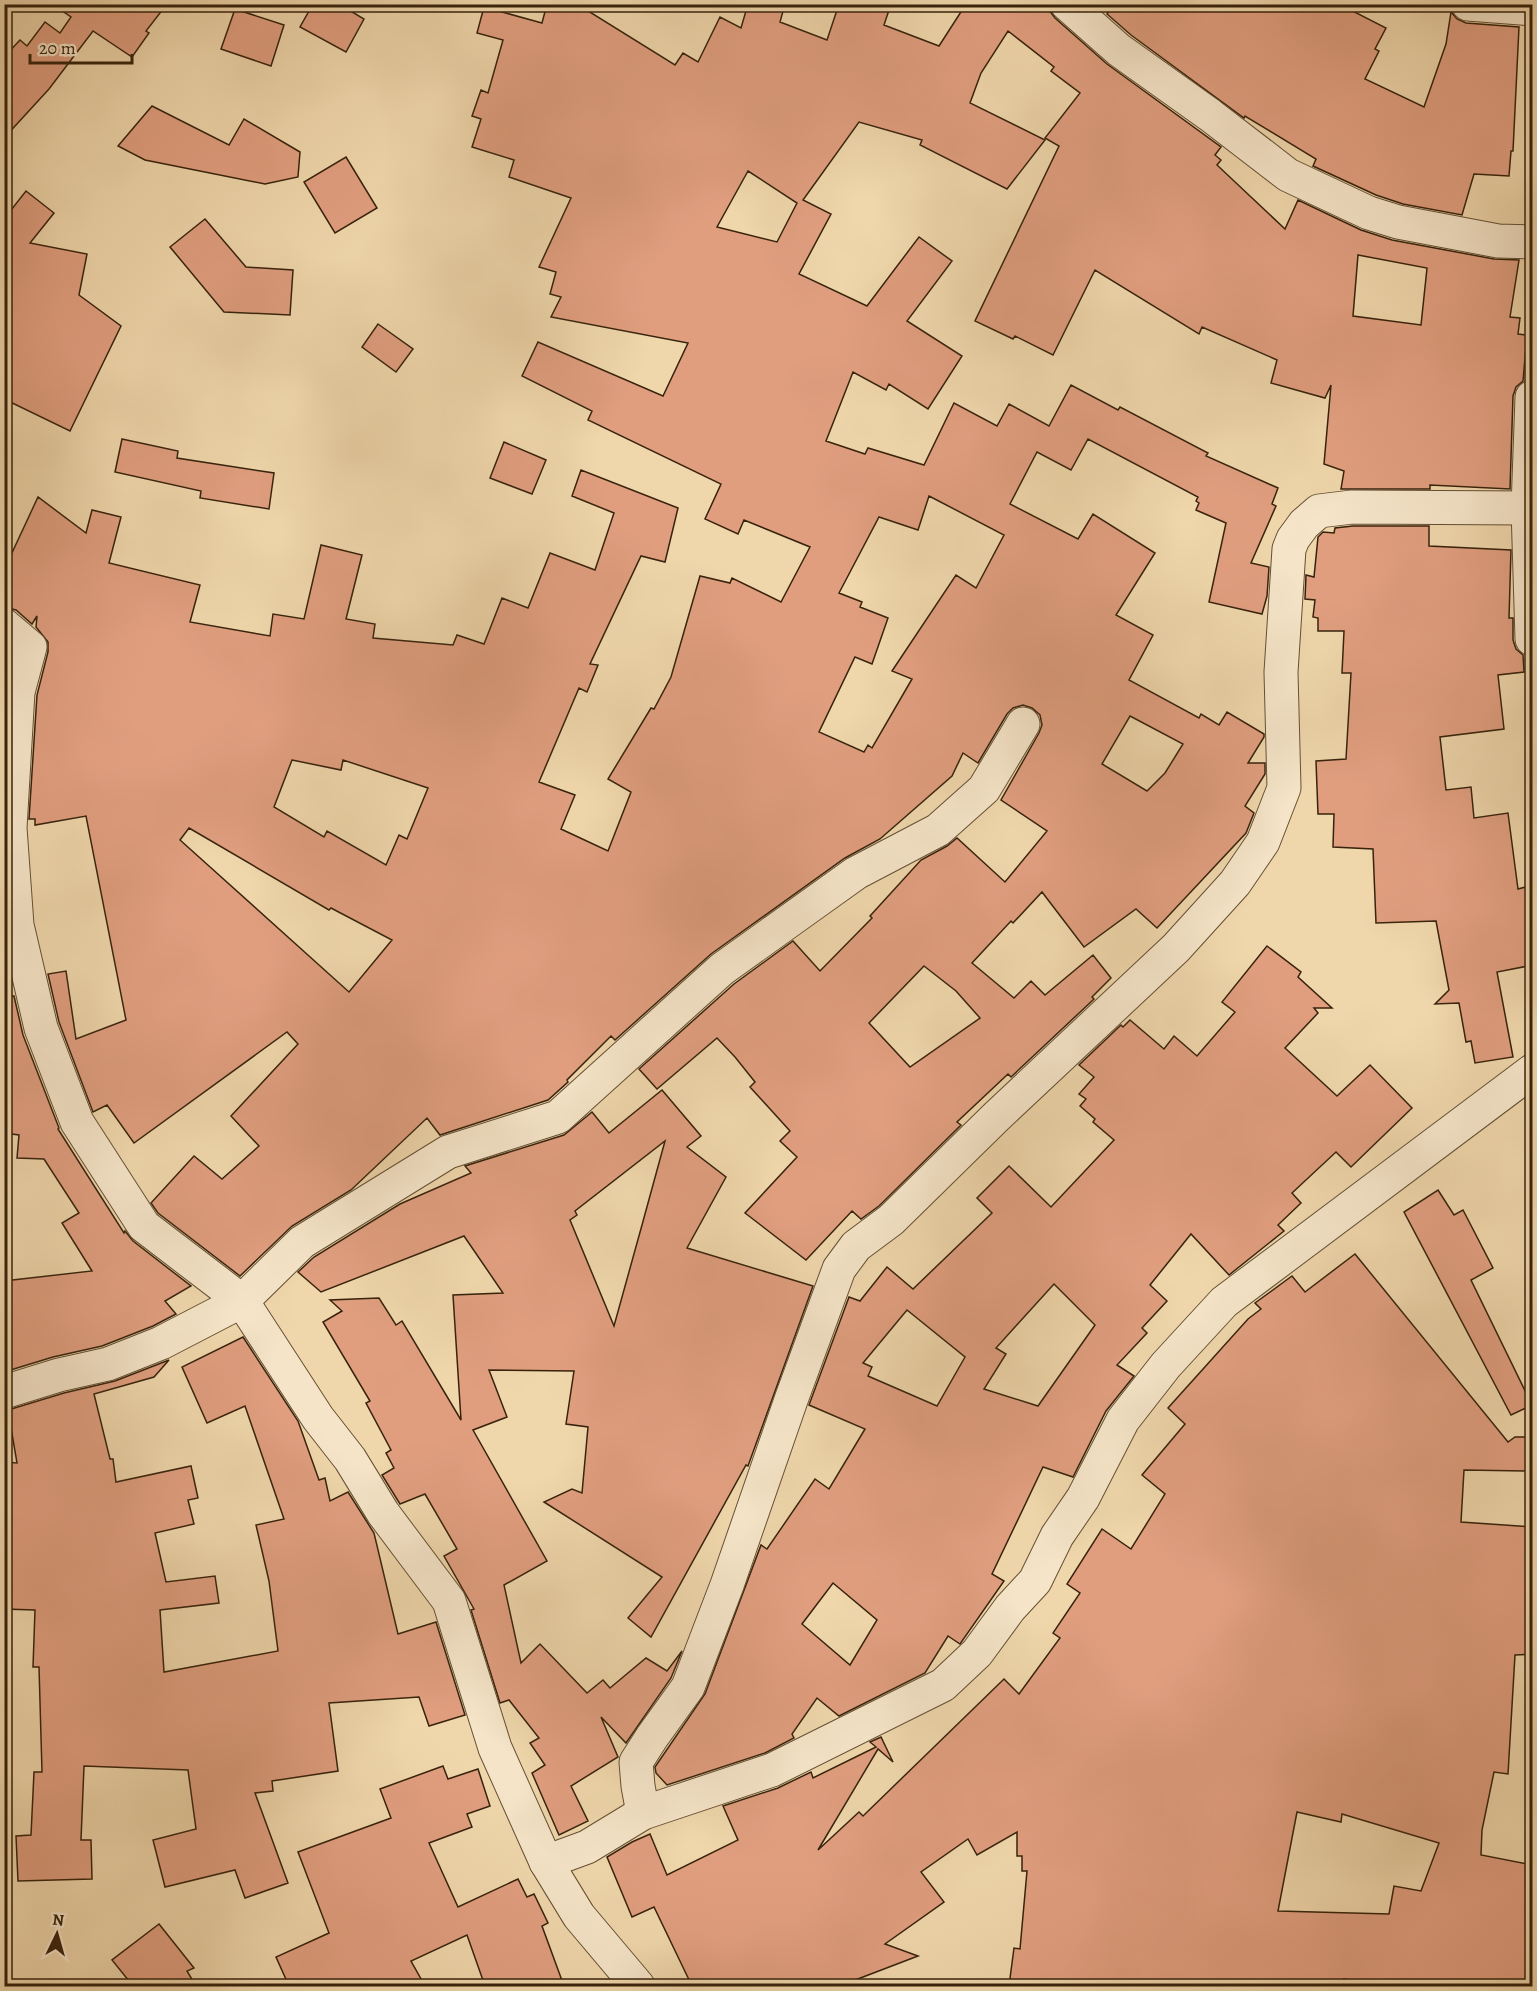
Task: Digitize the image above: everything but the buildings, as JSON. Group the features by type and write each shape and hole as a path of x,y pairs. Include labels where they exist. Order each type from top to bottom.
{"street":[{"path":"1067,4 1119,50 1210,115 1288,175 1369,213 1398,222 1498,241 1533,242"},
{"path":"1468,4 1533,9"},
{"path":"1533,397 1530,495 1533,639"},
{"path":"643,1813 636,1762 688,1687 727,1585 790,1400 839,1269 856,1246 891,1220 996,1117 1176,948 1235,884 1263,842 1284,788 1281,672 1289,549 1293,539 1304,524 1319,511 1530,495"},
{"path":"4,625 30,648 18,692 10,828 17,925 41,1028 77,1122 144,1226 242,1301 318,1418 350,1458 383,1513 449,1601 495,1748 546,1862 579,1916 638,1986"},
{"path":"4,1392 108,1364 160,1343 242,1301 302,1242 448,1152 558,1117 722,969 856,873 938,830 984,789 1023,724"},
{"path":"546,1862 587,1847 643,1813 772,1770 943,1685 977,1653 1010,1608 1035,1581 1057,1536 1083,1498 1122,1419 1166,1365 1224,1302 1533,1071"}]}
